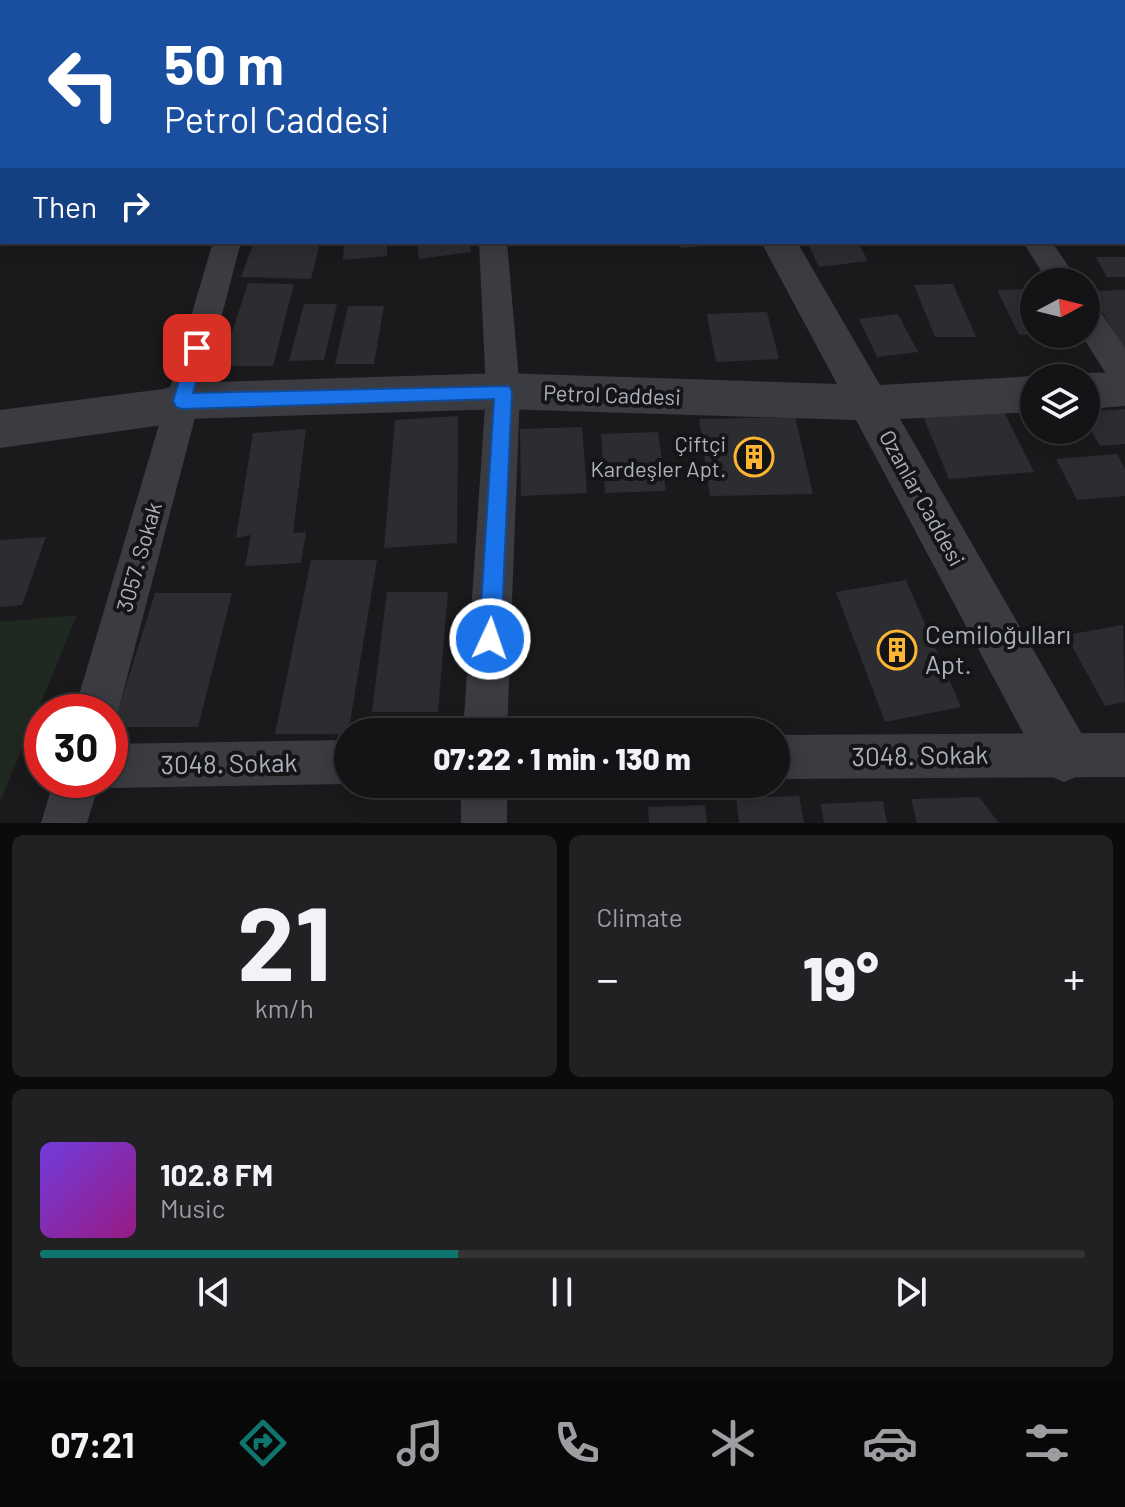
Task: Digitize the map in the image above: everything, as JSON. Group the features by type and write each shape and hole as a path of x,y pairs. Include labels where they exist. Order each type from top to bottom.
{"street":[{"name":"3057. Sokak","path":"101,694 226,244"},
{"path":"486,718 503,391 493,244"},
{"name":"Ozanlar Caddesi","path":"780,244 1064,755"},
{"path":"1038,244 1055,268"},
{"path":"1100,337 1125,375"},
{"path":"1100,390 1125,389"},
{"name":"Petrol Caddesi","path":"0,429 163,407 182,401 503,391 869,403 1020,395"},
{"name":"3048. Sokak","path":"790,757 1125,755"},
{"name":"3048. Sokak","path":"128,766 334,762"},
{"path":"64,823 72,798"},
{"path":"484,798 484,823"}],"shaded area":[{"path":"77,615 44,694 24,694 24,744 0,802 0,622"}],"building":[{"path":"253,244 320,244 311,279 241,277"},
{"path":"344,244 387,244 387,256 343,260"},
{"path":"417,244 470,244 471,252 419,259"},
{"path":"679,244 720,245 680,248"},
{"path":"808,244 859,244 868,261 819,267"},
{"path":"1096,257 1125,257 1125,277 1107,277"},
{"path":"248,283 294,284 273,366 221,366"},
{"path":"953,284 976,337 935,337 914,285"},
{"path":"1020,289 1020,335 1019,335 997,290"},
{"path":"1125,290 1125,352 1100,308 1100,291"},
{"path":"304,304 337,304 324,360 289,361"},
{"path":"348,306 384,306 374,364 335,364"},
{"path":"767,312 779,359 716,362 707,314"},
{"path":"898,314 918,352 877,357 859,319"},
{"path":"1002,408 1034,472 949,479 922,414"},
{"path":"1125,409 1125,444 1100,446 1100,411"},
{"path":"458,416 457,543 384,548 395,420"},
{"name":"Çiftçi Kardeşler Apt.","path":"795,417 813,494 710,496 699,419"},
{"path":"582,427 587,493 521,496 520,429"},
{"path":"306,429 293,533 306,532 301,563 245,566 251,535 236,538 253,433"},
{"path":"658,432 666,491 605,493 601,434"},
{"path":"1117,454 1125,469 1125,496 1077,500 1056,459"},
{"path":"46,537 22,605 0,607 0,540"},
{"path":"311,560 377,560 351,718 334,718 334,734 275,734"},
{"name":"Cemiloğulları Apt.","path":"906,580 961,707 885,722 836,592"},
{"path":"387,592 448,592 438,712 372,712"},
{"path":"155,593 232,593 198,727 128,727 128,694 123,694"},
{"path":"1123,625 1125,702 1105,706 1066,635"},
{"path":"799,796 804,823 739,823 736,798"},
{"path":"979,797 999,823 917,823 911,799"},
{"path":"883,801 887,823 824,823 821,804"},
{"path":"705,805 707,823 649,823 648,807"}],"place":[{"name":"Çiftçi Kardeşler Apt.","path":"754,457"},
{"name":"Cemiloğulları Apt.","path":"897,650"}],"route":[{"path":"197,348 182,401 503,391 490,639"}]}
